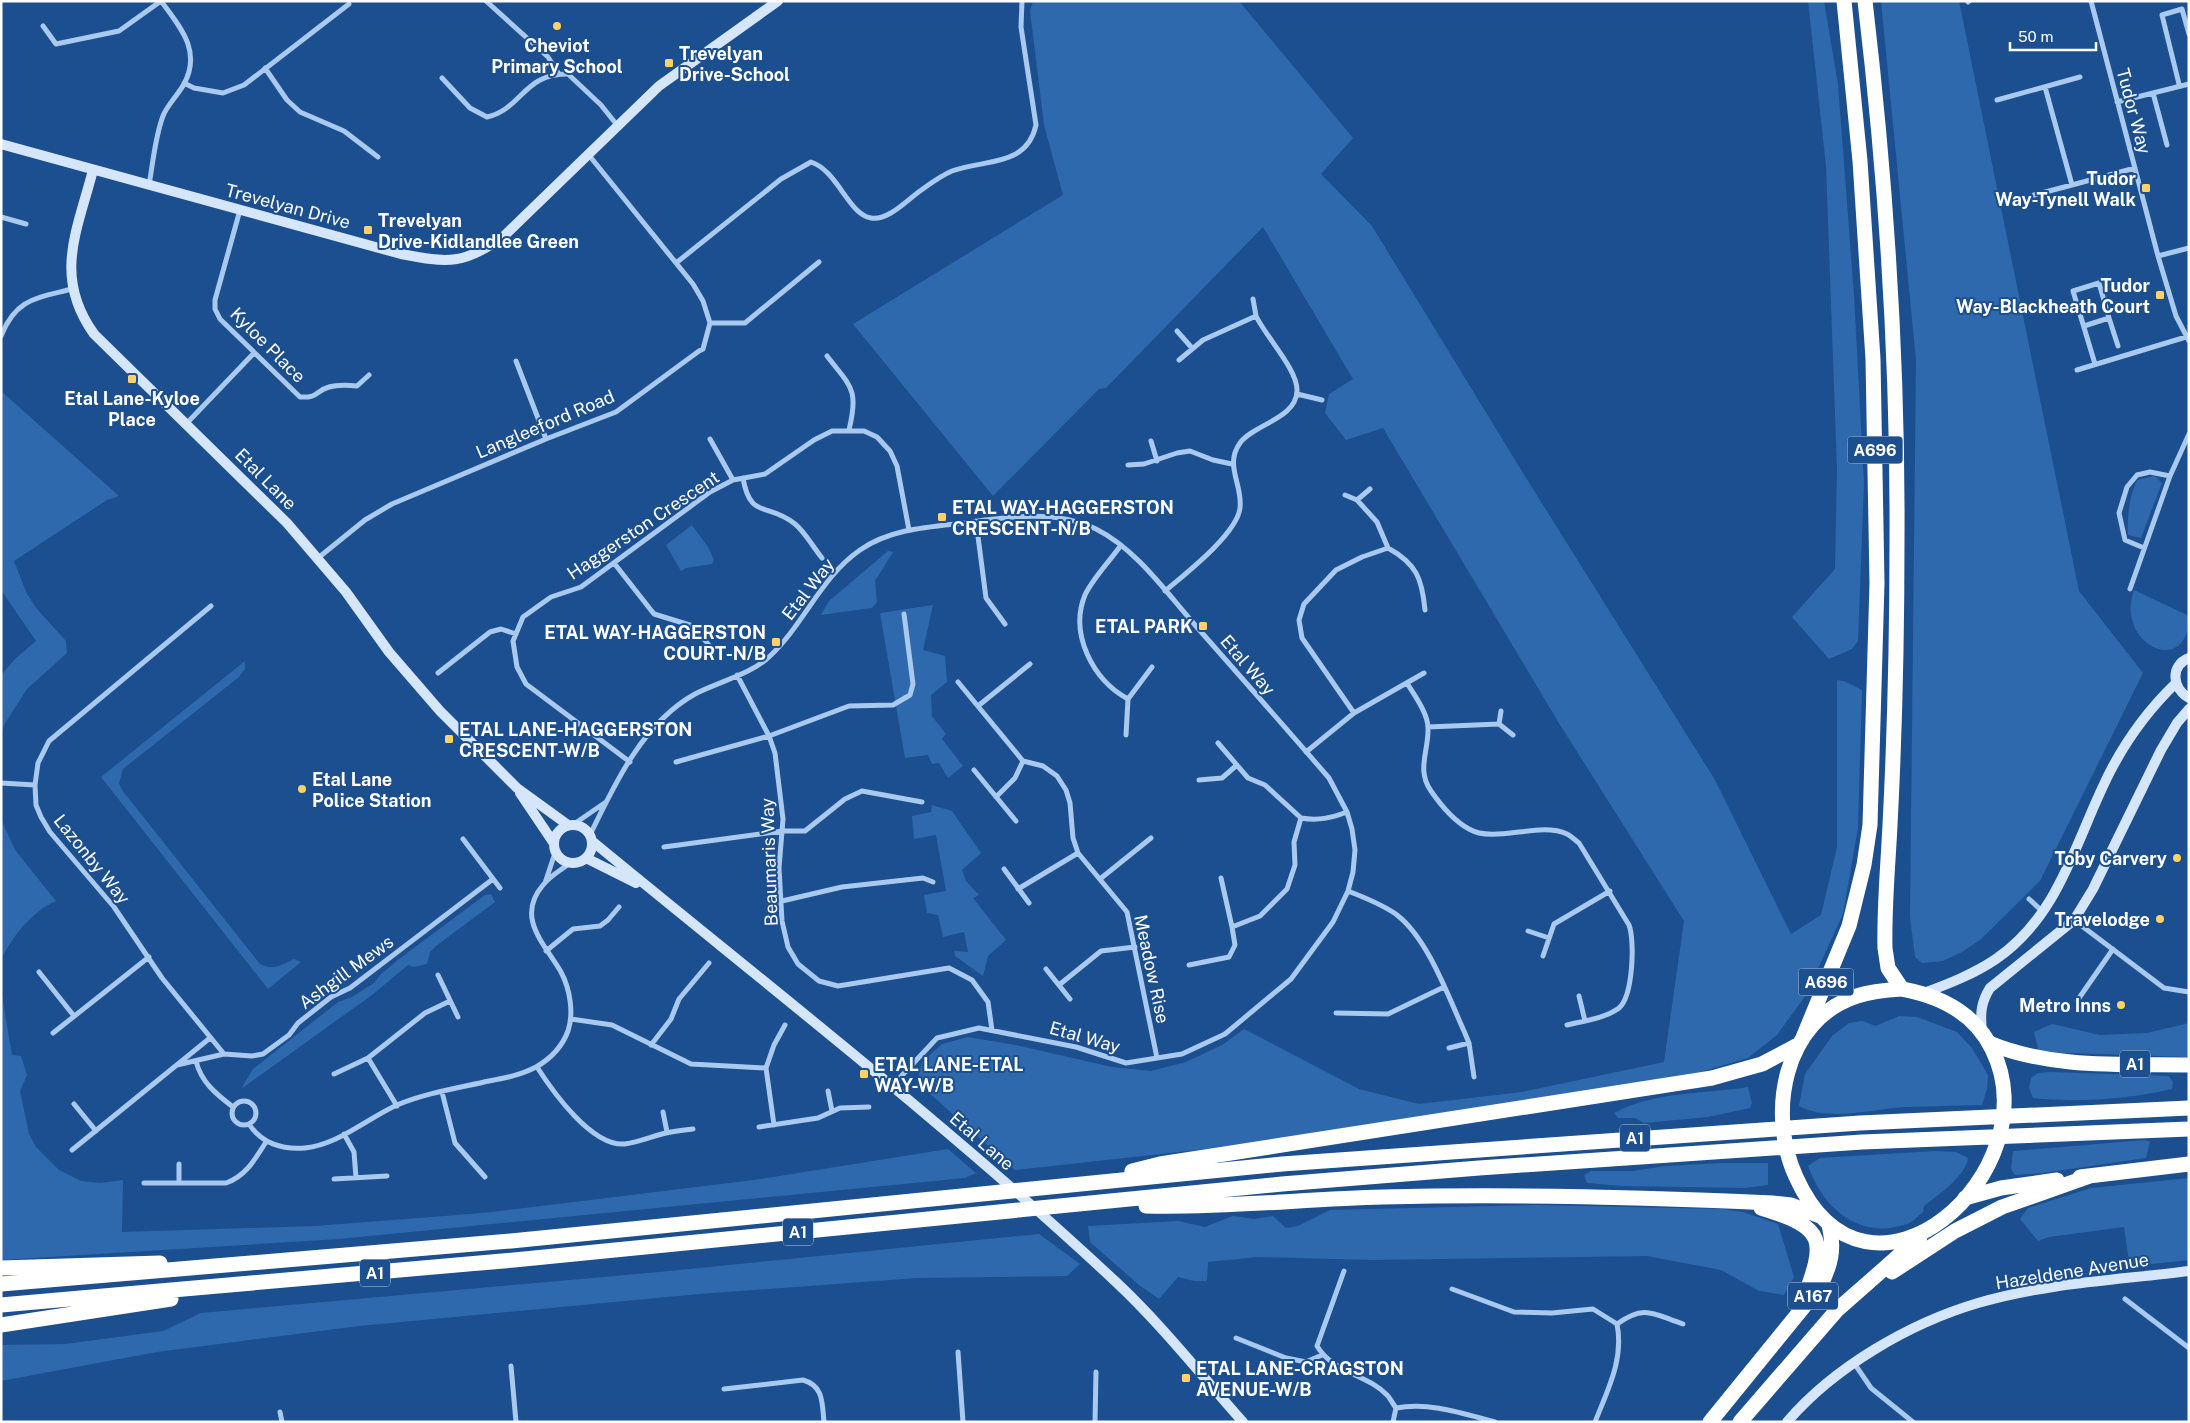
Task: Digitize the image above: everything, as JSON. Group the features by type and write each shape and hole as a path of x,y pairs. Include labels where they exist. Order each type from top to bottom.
{"highway":[{"name":"A696","path":"1800,1042 1849,926 1864,865 1870,824 1877,583 1873,359 1860,161 1844,1"},
{"name":"A696","path":"1865,1 1880,149 1892,327 1896,442 1898,538 1895,682 1885,898 1885,948 1888,968 1902,989"},
{"path":"1902,989 1924,993 1956,1008 1986,1037 2003,1077 2004,1111 2001,1128 1991,1160 1982,1175 1965,1198 1948,1215 1929,1229 1913,1237 1878,1243 1861,1240 1824,1220 1802,1190 1790,1161 1783,1130 1782,1106 1788,1069 1800,1042 1816,1021 1835,1007 1863,994 1878,990 1902,989"},
{"name":"A1","path":"1986,1037 2028,1056 2054,1060 2189,1065"},
{"name":"A1","path":"1082,1183 1160,1164 1712,1078 1762,1064 1800,1042"},
{"name":"A1","path":"1,1284 511,1241 1082,1183 1480,1148 1860,1123 2189,1108"},
{"name":"A1","path":"1,1304 236,1285 1291,1184 1518,1165 1862,1142 2189,1129"},
{"path":"1965,1198 2001,1188 2189,1164"},
{"path":"1852,1297 1954,1232 2002,1207 2090,1176"},
{"name":"A1","path":"1082,1204 1193,1207 1382,1197 1552,1195 1735,1201 1790,1205 1824,1220"},
{"name":"A1","path":"1735,1201 1798,1220 1812,1233 1818,1248 1817,1264 1798,1314"},
{"name":"A167","path":"1710,1422 1819,1288 1828,1272 1832,1254 1832,1240 1824,1220"},
{"name":"A167","path":"1740,1422 1837,1310 1929,1229"},
{"path":"1,1268 137,1262 228,1266"},
{"path":"1,1325 142,1305 236,1285"}],"street":[{"path":"43,26 56,44 120,31 161,1 185,33 192,52 190,68 184,83 163,116 149,185"},
{"path":"486,1 548,57 560,74"},
{"name":"Trevelyan Drive","path":"1,144 401,254 440,261 463,259 483,251 504,236 659,86 778,1"},
{"path":"676,263 781,179 811,162 827,170 861,214 870,218 882,218 942,175 954,170 1013,157 1025,150 1033,138 1036,125 1021,27 1022,1"},
{"name":"Tudor Way","path":"2091,1 2158,256 2174,310 2188,339"},
{"path":"184,83 194,88 223,93 244,85 349,4"},
{"path":"2179,84 2162,15 2182,9 2189,34"},
{"path":"265,68 287,100 300,112 344,130 378,157"},
{"path":"442,78 470,108 487,117 503,111 536,81 552,74 568,74 600,105 617,125"},
{"path":"1997,100 2080,77"},
{"path":"2117,102 2179,84 2189,84"},
{"path":"2045,87 2072,185"},
{"path":"2153,93 2167,145"},
{"path":"588,154 704,300 710,323 745,323 819,262"},
{"path":"2034,196 2135,168"},
{"name":"Etal Lane","path":"93,170 72,251 70,270 72,289 80,312 94,334 265,499 318,558 416,684 517,788 553,842"},
{"name":"Kyloe Place","path":"240,210 214,300 220,319 300,396 312,398 327,387 340,385 357,386 369,375"},
{"path":"1,217 26,224"},
{"path":"2158,256 2189,248"},
{"path":"2095,364 2073,291 2099,283 2118,346"},
{"path":"1,336 8,318 22,305 37,298 72,289"},
{"path":"1165,591 1233,528 1240,510 1241,500 1232,464 1234,454 1240,442 1251,432 1287,410 1297,394 1295,376 1256,316 1253,299"},
{"path":"1179,360 1192,348 1213,335 1256,316"},
{"path":"2084,326 2110,318"},
{"name":"Langleeford Road","path":"318,558 365,520 392,504 546,439 616,412 703,349 710,323"},
{"path":"1177,331 1192,348"},
{"path":"2077,370 2188,339"},
{"path":"187,423 254,353"},
{"path":"827,356 854,395 854,409 850,430"},
{"path":"516,361 546,439"},
{"path":"1297,394 1322,400"},
{"name":"Haggerston Crescent","path":"630,762 526,684 517,666 513,641 523,617 550,597 581,587 693,503 733,480 765,474 777,468 814,440 832,431 864,431 877,438 890,451 897,466 909,530"},
{"path":"2130,589 2170,476 2189,434"},
{"path":"710,439 732,475 733,480"},
{"path":"1151,442 1157,461"},
{"path":"1128,465 1157,461 1178,453 1190,451 1213,460 1232,464"},
{"path":"2144,548 2125,540 2119,513 2127,487 2137,475 2150,472 2170,476"},
{"path":"743,478 746,494 752,504 783,516 796,525 822,558"},
{"path":"1357,500 1370,488"},
{"path":"1345,495 1357,500 1377,522 1388,548 1401,555 1412,566 1422,585 1425,610"},
{"name":"Etal Way","path":"591,838 606,801 646,735 670,711 695,695 737,676 768,658 797,626 825,584 858,552 881,537 909,530 976,521 1046,515 1072,520 1095,529 1121,546 1165,591 1329,778 1347,812 1355,850 1353,872 1348,891 1333,922 1310,956 1291,979 1265,1003 1225,1034 1182,1054 1126,1063 1076,1047 979,1028 937,1038 893,1085"},
{"path":"976,521 986,598 1005,624"},
{"path":"1121,546 1086,594 1080,615 1082,642 1093,666 1113,690 1128,699"},
{"path":"1354,713 1302,638 1299,620 1304,604 1336,570 1362,557 1388,548"},
{"path":"614,563 654,614 693,626 713,650"},
{"name":"Lazonby Way","path":"210,606 49,741 38,763 35,785 36,805 50,832 114,907 162,978 224,1054"},
{"path":"676,762 769,736 848,706 893,705 910,695 913,684 904,614"},
{"path":"438,673 490,632 501,629 516,634"},
{"path":"2188,656 2175,674 2180,692 2189,698"},
{"path":"978,706 1030,664"},
{"path":"1126,735 1128,699 1152,667"},
{"path":"1306,752 1354,713 1424,674"},
{"name":"Beaumaris Way","path":"737,676 769,736 775,753 780,784 782,831 780,868 782,920 788,946 798,964 819,981 838,986 949,968 972,980 988,1002 992,1030"},
{"path":"958,682 1023,761 1015,778 996,797"},
{"path":"1407,683 1428,727 1423,754 1423,773 1430,789 1444,808 1469,829 1487,833 1552,830 1568,834 1579,843 1629,925 1633,937 1626,997 1621,1006 1611,1013 1567,1025"},
{"path":"1924,993 1996,959 2024,934 2052,901 2112,768 2156,702 2176,683"},
{"path":"1986,1037 1980,1015 1983,999 1990,988 2074,920 2093,889 2161,750 2177,723 2189,709"},
{"path":"1500,724 1501,711"},
{"path":"1428,727 1500,724 1513,735"},
{"path":"1218,743 1248,778 1265,784 1301,818 1315,820 1333,818 1347,812"},
{"name":"Meadow Rise","path":"1023,761 1043,766 1057,776 1066,790 1070,804 1073,838 1078,853 1127,912 1157,1058"},
{"path":"1199,780 1222,778 1237,765"},
{"path":"974,770 1016,821"},
{"path":"1,783 35,785"},
{"name":"Etal Lane","path":"517,788 571,825"},
{"path":"664,847 782,831 805,831 845,799 862,791 922,802"},
{"name":"Etal Way","path":"571,825 606,801"},
{"path":"1232,927 1260,916 1287,889 1295,866 1294,842 1301,818"},
{"path":"571,825 584,828 591,838 591,850 586,858 579,862 570,863 562,860 556,853 553,842 558,831 571,825"},
{"name":"Etal Lane","path":"591,838 653,892 893,1085 1090,1258 1156,1322 1243,1422"},
{"path":"1100,880 1150,838"},
{"path":"463,839 500,888"},
{"path":"249,1124 256,1134 266,1142 306,1148 344,1134 397,1106 442,1092 515,1075 536,1067 557,1050 568,1031 571,1019 571,1004 565,981 538,939 532,920 535,899 544,883 556,853"},
{"path":"1018,889 1078,853"},
{"name":"Etal Lane","path":"586,858 653,892"},
{"path":"544,883 570,863"},
{"path":"1004,869 1028,903"},
{"path":"782,901 842,887 923,878 933,882"},
{"path":"1189,965 1229,957 1235,945 1220,878"},
{"name":"Ashgill Mews","path":"177,1065 224,1054 252,1056 263,1054 289,1035 298,1023 331,997 350,988 493,879"},
{"path":"1348,891 1375,902 1398,916 1414,934 1444,987 1469,1043 1474,1077"},
{"path":"1543,956 1554,924 1610,891"},
{"path":"2029,900 2043,912"},
{"path":"546,951 573,929 600,926 619,907"},
{"path":"2074,920 2164,988 2189,992"},
{"path":"1528,931 1549,938"},
{"path":"1059,985 1100,951 1134,947"},
{"path":"2077,1001 2113,950"},
{"path":"53,1033 149,957"},
{"path":"651,1044 671,1019 679,999 709,963"},
{"path":"1046,968 1070,1000"},
{"path":"39,972 74,1016"},
{"path":"438,975 458,1017"},
{"path":"1336,1013 1388,1014 1444,987"},
{"path":"1579,996 1585,1021"},
{"path":"334,1074 368,1058 425,1013 450,1001"},
{"path":"571,1019 612,1025 691,1064 766,1068"},
{"path":"774,1125 766,1068 774,1045 785,1025"},
{"name":"Ashgill Mews","path":"72,1150 210,1038"},
{"path":"1449,1048 1469,1043"},
{"path":"368,1058 397,1106"},
{"path":"196,1060 199,1073 211,1089 233,1108"},
{"path":"536,1067 550,1088 570,1110 588,1128 610,1143 627,1144 667,1132 692,1129"},
{"path":"828,1090 832,1112"},
{"path":"442,1092 455,1143 485,1177"},
{"path":"245,1101 253,1105 255,1118 249,1124 237,1123 232,1116 233,1108 245,1101"},
{"path":"74,1104 96,1131"},
{"path":"759,1127 818,1118 840,1108 868,1107"},
{"path":"663,1112 667,1132"},
{"path":"344,1134 354,1152 356,1178"},
{"path":"144,1183 226,1183 234,1180 246,1170 266,1142"},
{"path":"179,1183 180,1164"},
{"path":"334,1179 387,1176"},
{"path":"1344,1271 1317,1346 1322,1355 1332,1364 1387,1394 1396,1408 1393,1422"},
{"name":"Hazeldene Avenue","path":"1787,1422 1814,1393 1854,1363 1879,1347 1936,1319 1979,1303 2032,1291 2189,1271"},
{"path":"1452,1289 1514,1312 1552,1313 1593,1310 1618,1324"},
{"path":"2125,1299 2189,1348"},
{"path":"1618,1324 1632,1313 1646,1311 1683,1324"},
{"path":"1595,1422 1618,1363 1620,1340 1618,1324"},
{"path":"1236,1338 1286,1358 1306,1362 1322,1355"},
{"path":"958,1352 963,1422"},
{"path":"1854,1363 1871,1388 1913,1422"},
{"path":"511,1366 516,1422"},
{"path":"1095,1422 1096,1372"},
{"path":"724,1388 803,1380 811,1382 822,1395 824,1422"},
{"path":"1396,1408 1410,1405 1435,1406 1495,1422"},
{"path":"280,1412 282,1422"}],"shaded area":[{"path":"1033,1 1239,1 1353,138 1321,174 1372,226 1523,473 1715,780 1791,934 1821,915 1837,847 1837,680 1844,681 1862,690 1858,828 1843,914 1806,995 1777,1035 1748,1058 1700,1072 1556,1098 1206,1149 1015,1170 917,1082 922,1062 942,1044 968,1037 1016,1045 1112,1067 1151,1071 1186,1062 1222,1045 1244,1029 1359,1089 1419,1104 1522,1092 1664,1062 1684,921 1557,720 1383,428 1346,440 1325,413 1329,394 1353,379 1263,227 1106,388 1099,389 993,496 853,324 1063,195 1044,125 1030,11"},
{"path":"1808,1 1824,1 1838,84 1854,295 1864,483 1858,641 1852,649 1829,659 1792,617 1835,569 1837,469 1826,166"},
{"path":"1881,1 1959,1 2079,591 2143,673 2040,881 1980,940 1962,952 1943,961 1922,963 1915,957 1910,917 1916,360"},
{"path":"1,391 119,496 107,500 14,561 27,594 37,609 66,641 67,653 27,689 4,725 1,736 1,675 15,659 36,641 1,590"},
{"path":"2155,476 2162,483 2141,538 2128,535 2129,507 2137,480"},
{"path":"692,525 708,547 714,560 712,564 686,568 681,571 666,545"},
{"path":"888,551 893,552 875,581 877,602 872,608 821,615 829,601"},
{"path":"2134,590 2189,616 2186,635 2178,646 2166,650 2154,647 2143,639 2134,626 2131,609"},
{"path":"933,605 923,650 945,656 947,682 931,695 932,716 946,734 942,739 963,766 948,778 939,763 932,764 928,755 905,758 880,613"},
{"path":"245,661 245,669 239,677 123,769 119,783 122,790 260,964 273,967 294,959 301,962 268,989 101,777"},
{"path":"932,805 952,811 981,853 962,870 966,881 979,895 973,898 1006,940 988,956 983,976 955,956 954,951 968,952 964,932 943,937 938,915 927,913 924,895 946,891 936,835 914,839 912,816 931,812"},
{"path":"1,819 15,850 56,901 38,912 23,926 1,960"},
{"path":"491,894 495,902 436,946 430,952 427,964 414,967 408,965 372,995 241,1089 253,1069 338,1002 352,997 374,983 380,975 399,959 485,895"},
{"path":"1,990 12,1055 21,1056 27,1075 20,1091 29,1134 36,1147 59,1170 81,1181 101,1183 123,1180 122,1232 315,1226 483,1213 754,1180 948,1149 976,1173 965,1178 339,1239 1,1260"},
{"path":"1899,1016 1917,1017 1957,1032 1972,1048 1988,1075 1987,1089 1982,1105 1905,1107 1837,1114 1811,1111 1799,1106 1805,1074 1832,1036 1849,1023 1862,1021 1876,1026"},
{"path":"2189,1023 2189,1057 2039,1052 2034,1032 2052,1024 2100,1035 2147,1033"},
{"path":"2038,1073 2169,1076 2173,1082 2172,1089 2121,1098 2068,1100 2033,1098 2029,1088 2031,1078"},
{"path":"1748,1087 1752,1103 1750,1108 1708,1117 1644,1123 1635,1118 1618,1118 1614,1113 1629,1106 1663,1097"},
{"path":"2145,1140 2150,1142 2146,1158 2043,1173 2015,1175 2011,1169 2013,1151"},
{"path":"1935,1151 1956,1152 1968,1158 1962,1172 1924,1206 1923,1212 1914,1220 1907,1224 1887,1228 1872,1228 1857,1224 1844,1216 1823,1195 1808,1166 1820,1158"},
{"path":"1768,1163 1768,1185 1745,1188 1621,1186 1587,1183 1584,1175 1591,1171 1632,1171 1666,1166"},
{"path":"2189,1178 2189,1260 2133,1266 2128,1255 2124,1227 2049,1237 2038,1241 2020,1219 2028,1208 2091,1188"},
{"path":"1536,1205 1722,1209 1743,1212 1778,1224 1794,1277 1784,1295 1759,1291 1721,1270 1647,1256 1372,1260 1258,1257 1208,1262 1207,1281 1194,1281 1178,1277 1159,1299 1139,1285 1090,1242 1088,1226 1178,1221 1205,1227 1233,1216 1254,1219 1273,1216 1286,1228 1298,1226 1330,1210"},
{"path":"1039,1234 1080,1264 1067,1276 917,1278 699,1294 359,1326 157,1352 1,1381 1,1345 65,1344 163,1331 201,1313 659,1272"}],"place":[{"name":"Cheviot Primary School","path":"557,26"},
{"name":"Trevelyan Drive-School","path":"669,63"},
{"name":"Tudor Way-Tynell Walk","path":"2146,188"},
{"name":"Trevelyan Drive-Kidlandlee Green","path":"368,230"},
{"name":"Tudor Way-Blackheath Court","path":"2160,295"},
{"name":"Etal Lane-Kyloe Place","path":"132,379"},
{"name":"ETAL WAY-HAGGERSTON CRESCENT-N/B","path":"942,517"},
{"name":"ETAL PARK","path":"1203,626"},
{"name":"ETAL WAY-HAGGERSTON COURT-N/B","path":"776,642"},
{"name":"ETAL LANE-HAGGERSTON CRESCENT-W/B","path":"449,739"},
{"name":"Etal Lane Police Station","path":"302,789"},
{"name":"Toby Carvery","path":"2177,858"},
{"name":"Travelodge","path":"2160,919"},
{"name":"Metro Inns","path":"2121,1005"},
{"name":"ETAL LANE-ETAL WAY-W/B","path":"864,1074"},
{"name":"ETAL LANE-CRAGSTON AVENUE-W/B","path":"1186,1378"}]}
